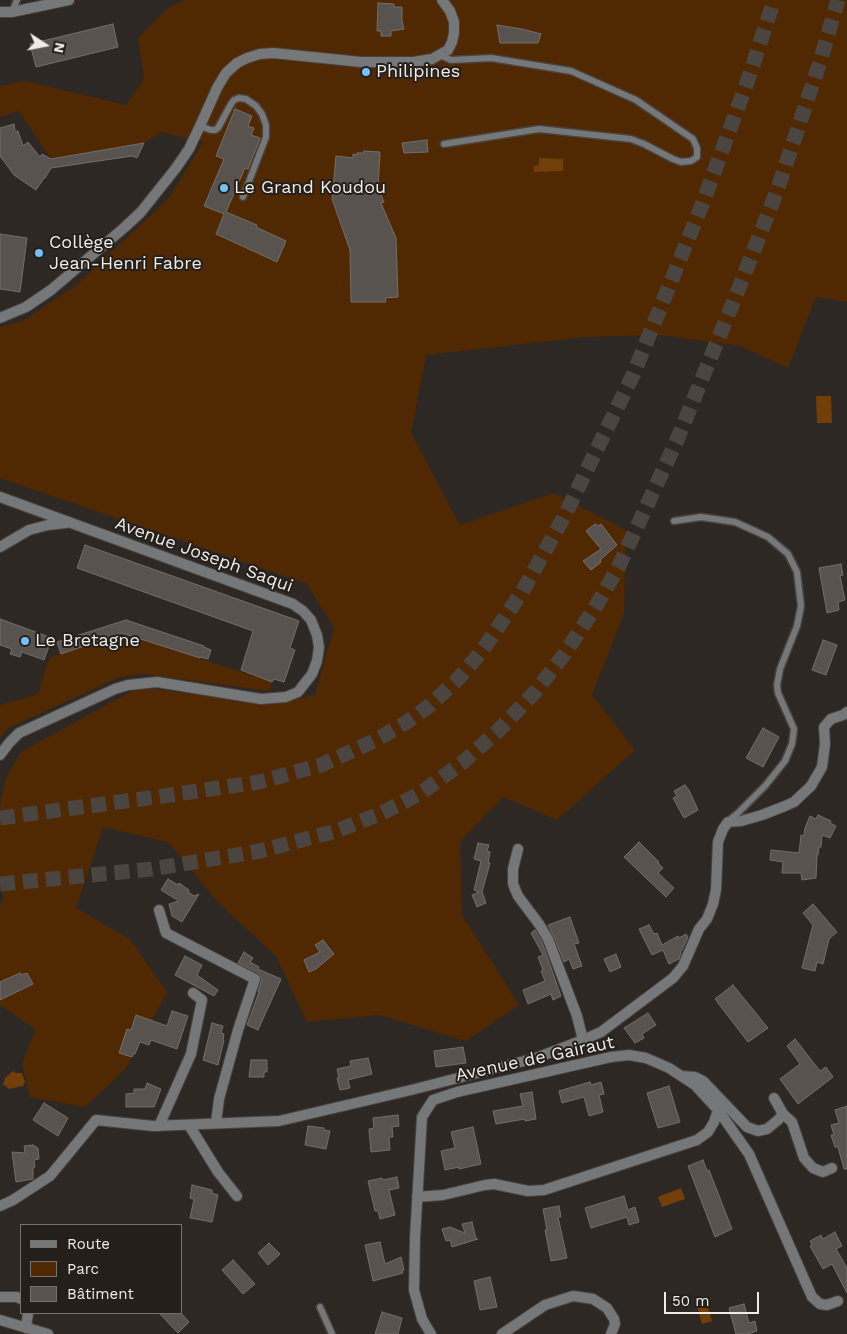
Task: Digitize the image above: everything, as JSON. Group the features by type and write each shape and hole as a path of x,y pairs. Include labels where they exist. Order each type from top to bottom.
{"street":[{"path":"0,12 12,12 69,0"},
{"path":"0,318 26,307 51,290 125,227 154,197 189,149 217,88 226,73 236,63 260,54 273,53 361,62 424,61 448,50 452,42 454,22 450,11 442,0"},
{"name":"Avenue Joseph Saqui","path":"0,497 293,604 311,620 318,635 319,647 317,661 312,674 298,692 286,697 261,699 157,682 128,685 115,689 19,733 8,743 0,755"},
{"path":"0,547 29,530 60,523 72,523"},
{"path":"0,1206 13,1200 50,1176 96,1120 159,1126 279,1121 528,1060 583,1040 611,1026 673,978 683,966 699,929 707,918 713,904 716,890 718,842 728,822 762,815 794,802 811,786 822,767 825,744 824,727 831,719 847,712"},
{"path":"518,849 513,869 513,884 518,896 548,939 577,1016 583,1040"},
{"path":"159,910 166,933 255,980 238,1030 219,1099 216,1123"},
{"path":"159,1126 191,1054 202,1000 193,993"},
{"name":"Avenue de Gairaut","path":"431,1334 422,1319 414,1290 422,1117 433,1100 457,1092 611,1057 629,1055 646,1058 669,1068 694,1085 718,1110 749,1154 812,1297 820,1304 827,1305 838,1301"},
{"path":"680,1076 695,1077 703,1081 747,1127 758,1131 767,1129 783,1114"},
{"path":"774,1098 783,1114 792,1122 804,1158 813,1168 823,1172 832,1168"},
{"path":"417,1197 444,1195 494,1184 528,1191 544,1190 697,1140 708,1132 718,1110"},
{"path":"189,1124 218,1172 237,1196"},
{"path":"502,1334 545,1304 573,1296 592,1299 608,1308 615,1324 611,1334"},
{"path":"0,1297 20,1298"},
{"path":"26,1328 28,1314"},
{"path":"0,1320 48,1334"}],"lane":[{"path":"12,12 17,0"},
{"path":"440,55 450,60 491,58 571,71 636,100 693,139 697,148 697,157 691,161 681,162 673,160 631,139 539,130 444,144"},
{"path":"200,126 211,130 218,128 231,104 234,100 240,98 251,102 262,114 266,125 266,137 243,197"},
{"path":"674,521 701,517 735,522 768,537 788,554 797,572 801,606 797,626 780,669 777,685 778,693 794,729 792,744 785,761 765,786 728,822"},
{"path":"320,1307 332,1334"}],"green space":[{"path":"186,0 847,0 847,302 816,297 788,368 740,346 660,335 586,337 426,355 411,433 460,525 554,493 626,530 624,613 592,695 635,750 557,820 503,797 460,842 462,915 519,1005 466,1041 379,1015 307,1022 276,956 218,902 168,842 103,827 76,908 130,939 167,992 126,1068 85,1107 30,1097 22,1065 35,1029 0,1005 0,906 4,898 0,886 0,805 6,778 21,752 139,687 271,704 315,695 334,628 307,584 0,478 0,327 22,321 75,286 169,198 203,142 161,132 144,143 51,159 19,111 0,117 0,86 25,81 126,105 144,79 138,38 169,7"},
{"path":"120,633 272,682 269,691 144,674 120,677 8,728 0,738 0,705 38,694 49,658"}],"shaded area":[{"path":"539,158 563,159 563,171 534,172 534,166 539,165"},
{"path":"816,396 831,396 832,423 817,423"},
{"path":"13,1071 15,1073 22,1073 25,1082 23,1086 9,1089 3,1085 5,1078"},
{"path":"681,1188 685,1199 662,1207 658,1197"},
{"path":"705,1296 712,1321 702,1324 695,1298"}],"building":[{"path":"378,3 394,4 394,7 402,7 404,29 391,31 391,36 381,36 381,31 377,31"},
{"path":"113,24 118,47 36,67 30,44"},
{"path":"497,25 541,34 538,43 500,43"},
{"name":"Le Grand Koudou","path":"235,109 252,116 248,126 254,128 251,135 260,139 248,169 245,168 226,212 257,225 256,227 286,241 277,262 216,234 224,214 204,206 224,159 216,156"},
{"path":"14,124 15,131 18,131 23,146 28,142 40,157 42,154 51,159 144,143 137,158 132,156 51,168 36,190 14,175 0,156 0,128"},
{"path":"427,140 428,152 404,153 402,143"},
{"path":"364,151 380,152 378,188 384,202 381,203 396,238 398,297 385,298 386,302 351,302 350,250 332,199 336,156 353,158 353,154 364,153"},
{"path":"0,234 27,238 20,292 0,289"},
{"path":"595,524 598,526 601,524 617,545 591,570 583,561 601,549 586,531"},
{"path":"85,545 299,621 290,648 295,650 284,682 274,679 272,682 241,670 253,631 77,568"},
{"path":"841,564 843,575 840,576 845,600 838,602 839,610 827,613 819,568"},
{"name":"Le Bretagne","path":"0,619 52,638 44,660 22,652 20,657 10,654 12,649 0,645"},
{"path":"126,620 204,646 211,650 208,659 122,633 61,654 57,642"},
{"path":"823,640 837,645 826,675 812,670"},
{"path":"763,728 779,737 763,767 746,758"},
{"path":"685,785 698,810 684,818 673,798 677,796 674,791"},
{"path":"818,815 831,821 830,823 836,826 830,838 822,835 821,847 819,847 817,855 816,878 802,880 801,873 782,873 783,862 770,860 771,850 799,853 801,835 804,836 810,816 816,819"},
{"path":"639,842 659,862 663,868 658,873 674,888 666,897 624,857"},
{"path":"478,843 489,845 487,851 490,852 488,863 490,863 482,892 486,903 477,907 472,895 479,892 474,890 481,861 474,859"},
{"path":"168,879 178,885 179,883 194,896 199,894 182,922 172,916 169,904 179,901 161,890"},
{"path":"813,904 837,932 829,939 823,964 817,962 815,971 802,968 813,925 803,913"},
{"path":"570,917 579,943 574,944 582,966 573,969 569,959 564,962 548,925"},
{"path":"649,925 654,934 657,933 662,945 678,936 679,938 686,934 688,937 680,952 679,959 669,964 663,950 652,955 639,929"},
{"path":"535,930 542,942 561,996 553,1000 551,994 528,1004 523,990 545,981 538,957 543,955 531,933"},
{"path":"323,940 334,954 316,969 309,972 304,960 320,952 315,945"},
{"path":"244,952 253,958 250,962 259,967 258,969 281,979 258,1030 247,1025 262,978 258,973 238,963"},
{"path":"616,954 621,967 610,972 604,959"},
{"path":"185,956 202,965 197,975 218,990 214,996 175,975"},
{"path":"20,973 21,975 27,973 33,984 0,1000 0,982"},
{"path":"733,985 768,1028 748,1042 715,999"},
{"path":"172,1011 188,1016 177,1049 151,1040 149,1045 140,1042 132,1057 119,1053 127,1029 131,1030 136,1015 167,1026"},
{"path":"648,1013 656,1025 642,1034 644,1038 635,1043 624,1028"},
{"path":"212,1023 223,1026 221,1033 224,1034 224,1040 218,1065 203,1060"},
{"path":"795,1039 820,1071 826,1067 833,1077 798,1104 780,1079 800,1064 787,1046"},
{"path":"463,1047 466,1063 436,1067 434,1051"},
{"path":"368,1058 372,1074 348,1080 350,1088 340,1090 337,1069 351,1066 350,1061"},
{"path":"251,1060 267,1060 267,1072 264,1072 264,1077 249,1077"},
{"path":"590,1082 591,1085 601,1082 604,1094 599,1095 603,1112 589,1116 584,1097 562,1103 559,1091"},
{"path":"147,1083 161,1089 154,1107 126,1107 126,1094 134,1093 134,1089 145,1089"},
{"path":"669,1086 680,1122 658,1128 647,1093"},
{"path":"532,1092 536,1119 496,1124 493,1111 523,1106 520,1094"},
{"path":"44,1103 68,1118 58,1136 33,1120"},
{"path":"847,1106 847,1169 844,1169 838,1147 835,1147 831,1135 834,1135 831,1125 839,1123 835,1110"},
{"path":"398,1115 399,1126 392,1127 393,1137 389,1137 390,1150 371,1152 369,1129 374,1128 373,1118"},
{"path":"308,1126 324,1128 324,1130 330,1131 326,1149 305,1145"},
{"path":"473,1127 481,1164 445,1170 441,1151 455,1148 451,1132"},
{"path":"33,1145 38,1148 39,1159 34,1160 33,1179 16,1182 12,1152 25,1153 24,1146"},
{"path":"703,1160 707,1171 709,1170 732,1229 715,1237 688,1166"},
{"path":"397,1177 399,1188 389,1190 395,1215 380,1219 378,1211 375,1211 368,1181"},
{"path":"192,1185 212,1190 212,1193 218,1195 212,1222 190,1218 194,1199 190,1198"},
{"path":"624,1196 628,1210 635,1207 639,1222 629,1225 627,1217 591,1228 585,1208"},
{"path":"559,1206 561,1217 558,1217 567,1258 551,1261 543,1209"},
{"path":"472,1222 476,1239 478,1239 452,1247 450,1240 446,1241 442,1229 450,1227 465,1233 462,1224"},
{"path":"835,1232 842,1246 836,1249 847,1268 847,1293 832,1264 823,1269 810,1246 812,1244 810,1241 821,1235 823,1239"},
{"path":"380,1242 385,1264 401,1257 404,1270 402,1271 403,1273 373,1281 365,1245"},
{"path":"269,1243 280,1254 268,1265 258,1253"},
{"path":"233,1260 255,1284 243,1294 222,1270"},
{"path":"490,1277 497,1307 480,1310 474,1281"},
{"path":"744,1304 749,1323 755,1321 757,1331 748,1334 736,1334 729,1308"},
{"path":"382,1312 402,1318 398,1334 375,1334"},
{"path":"160,1314 182,1314 189,1322 178,1333"}],"tunnel":[{"path":"0,818 259,782 321,765 374,741 407,722 429,706 458,679 482,651 522,592 565,515 633,375 702,205 749,77 774,0"},
{"path":"0,884 152,869 260,851 336,831 382,813 421,793 462,763 498,731 535,692 563,656 593,611 618,568 677,440 777,191 820,62 838,0"}],"place":[{"name":"Philipines","path":"366,72"},
{"name":"Le Grand Koudou","path":"224,188"},
{"name":"Collège Jean-Henri Fabre","path":"39,253"},
{"name":"Le Bretagne","path":"25,641"}]}
